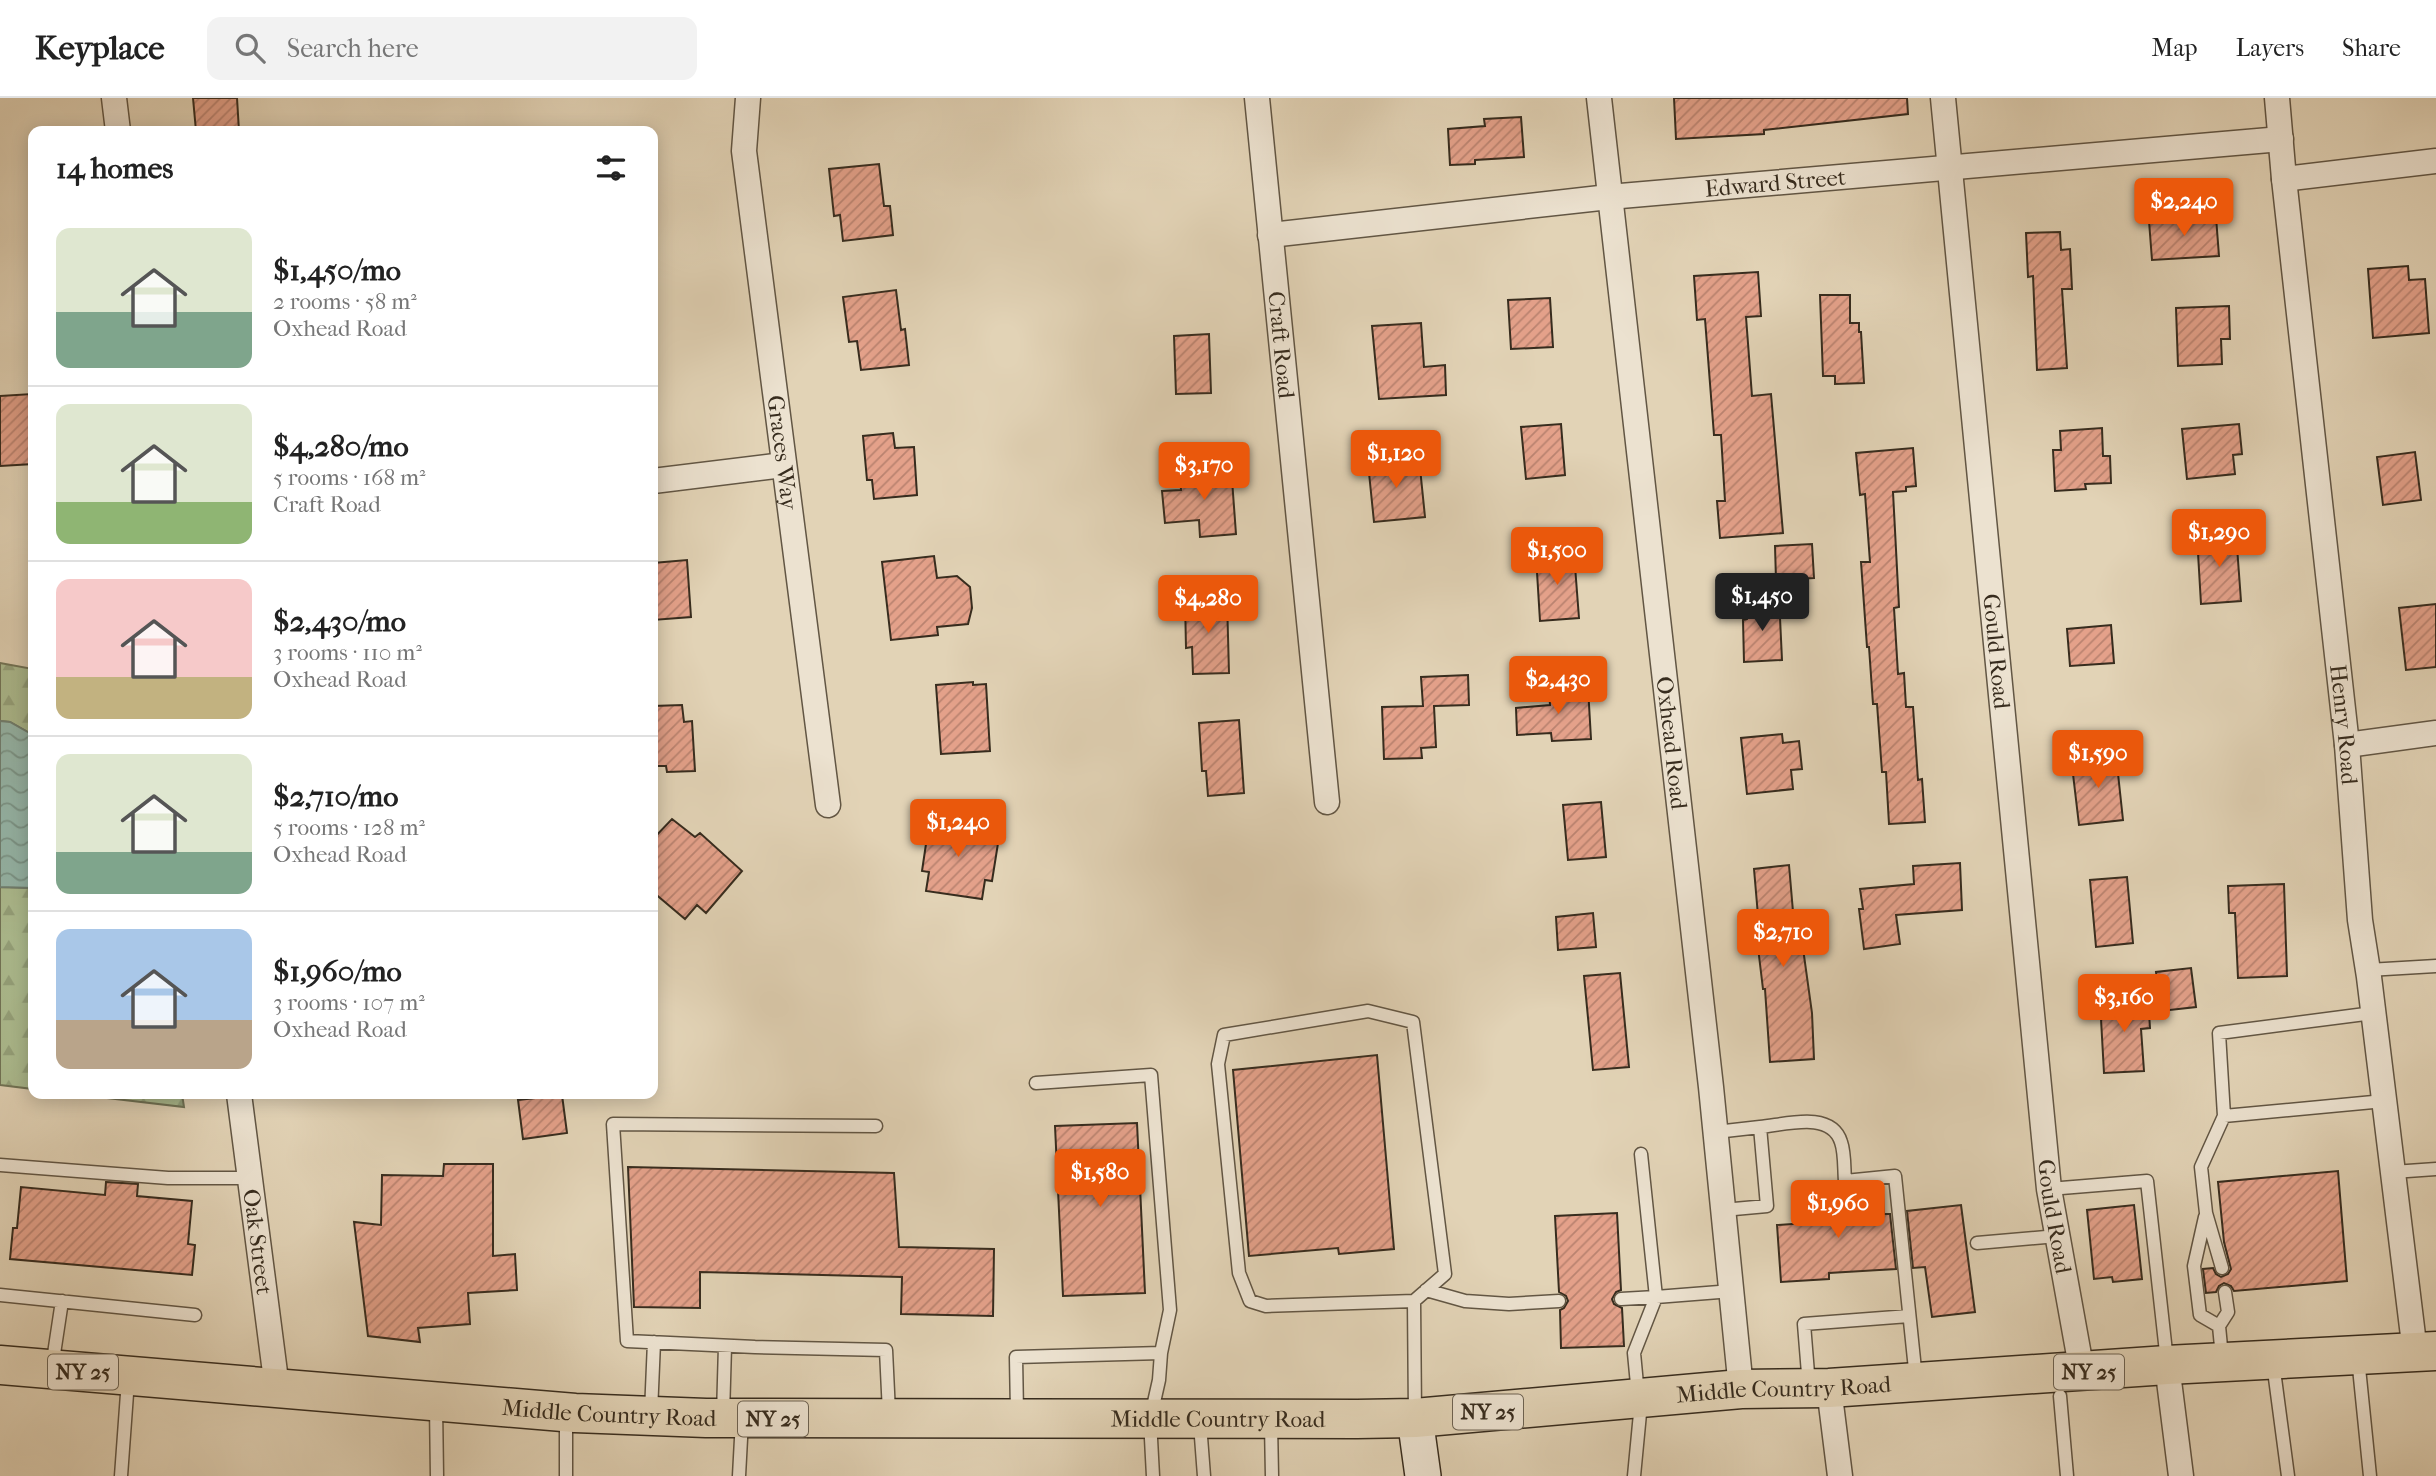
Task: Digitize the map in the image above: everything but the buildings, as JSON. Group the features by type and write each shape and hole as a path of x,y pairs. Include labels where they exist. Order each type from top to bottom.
{"main road":[{"name":"Middle Country Road","path":"0,1365 566,1412 651,1416 732,1419 1415,1419 1741,1390 1916,1383 2071,1384 2167,1365 2221,1344 2272,1360 2426,1351"}],"street":[{"path":"114,98 117,126"},
{"name":"Graces Way","path":"748,98 744,151 828,805"},
{"name":"Craft Road","path":"1257,98 1327,802"},
{"name":"Oxhead Road","path":"1599,98 1716,1132 1741,1390"},
{"name":"Gould Road","path":"1943,98 2049,1189 2057,1236 2071,1384"},
{"name":"Henry Road","path":"2277,98 2347,744 2360,919 2393,1172 2426,1351"},
{"name":"Edward Street","path":"1270,235 1609,197 2281,139"},
{"path":"2284,179 2436,161"},
{"path":"658,480 783,465"},
{"path":"2347,744 2436,733"},
{"name":"Oak Street","path":"240,1099 277,1388"},
{"path":"2167,1365 2181,1476"},
{"path":"1819,1388 1840,1476"},
{"path":"1415,1419 1423,1476"}],"lane":[{"path":"2368,970 2436,966"},
{"path":"1368,1012 1413,1022 1445,1274 1426,1290 1414,1300 1266,1306 1250,1300 1239,1273 1218,1064 1224,1035 1368,1012"},
{"path":"2222,1268 2206,1213 2201,1167 2224,1116 2219,1033 2373,1013"},
{"path":"1036,1083 1151,1075 1170,1310 1150,1420 1153,1476"},
{"path":"2224,1116 2384,1101"},
{"path":"1716,1132 1819,1122 1835,1130 1841,1142 1845,1181 1895,1176 1916,1383"},
{"path":"876,1125 613,1124 627,1341 886,1350 890,1419"},
{"path":"1723,1210 1767,1206 1760,1128"},
{"path":"1634,1476 1640,1399 1634,1353 1656,1297 1641,1154"},
{"path":"0,1165 168,1178 250,1178"},
{"path":"2393,1172 2436,1169"},
{"path":"2049,1189 2147,1181 2167,1365"},
{"path":"2206,1213 2194,1266 2200,1315 2221,1344"},
{"path":"1977,1244 2057,1236"},
{"path":"1426,1290 1465,1301 1509,1304 1559,1301"},
{"path":"1622,1299 1732,1291"},
{"path":"2221,1344 2228,1312 2225,1292"},
{"path":"0,1295 195,1315"},
{"path":"1414,1300 1415,1419"},
{"path":"51,1369 62,1301"},
{"path":"1819,1388 1804,1324 1909,1316"},
{"path":"651,1416 654,1342"},
{"path":"725,1346 739,1476"},
{"path":"1017,1419 1016,1357 1161,1353"},
{"path":"2358,1355 2370,1476"},
{"path":"2272,1360 2288,1476"},
{"path":"121,1476 128,1376"},
{"path":"2067,1476 2071,1384"},
{"path":"436,1401 437,1476"},
{"path":"566,1412 566,1476"},
{"path":"1200,1419 1204,1476"},
{"path":"1271,1419 1272,1476"}],"green space":[{"path":"0,663 28,668 28,732 10,722 0,721"},
{"path":"0,887 28,888 28,1088 0,1085"},
{"path":"116,1099 183,1099 184,1107"}],"water":[{"path":"0,721 10,722 28,732 28,888 0,887"}]}
